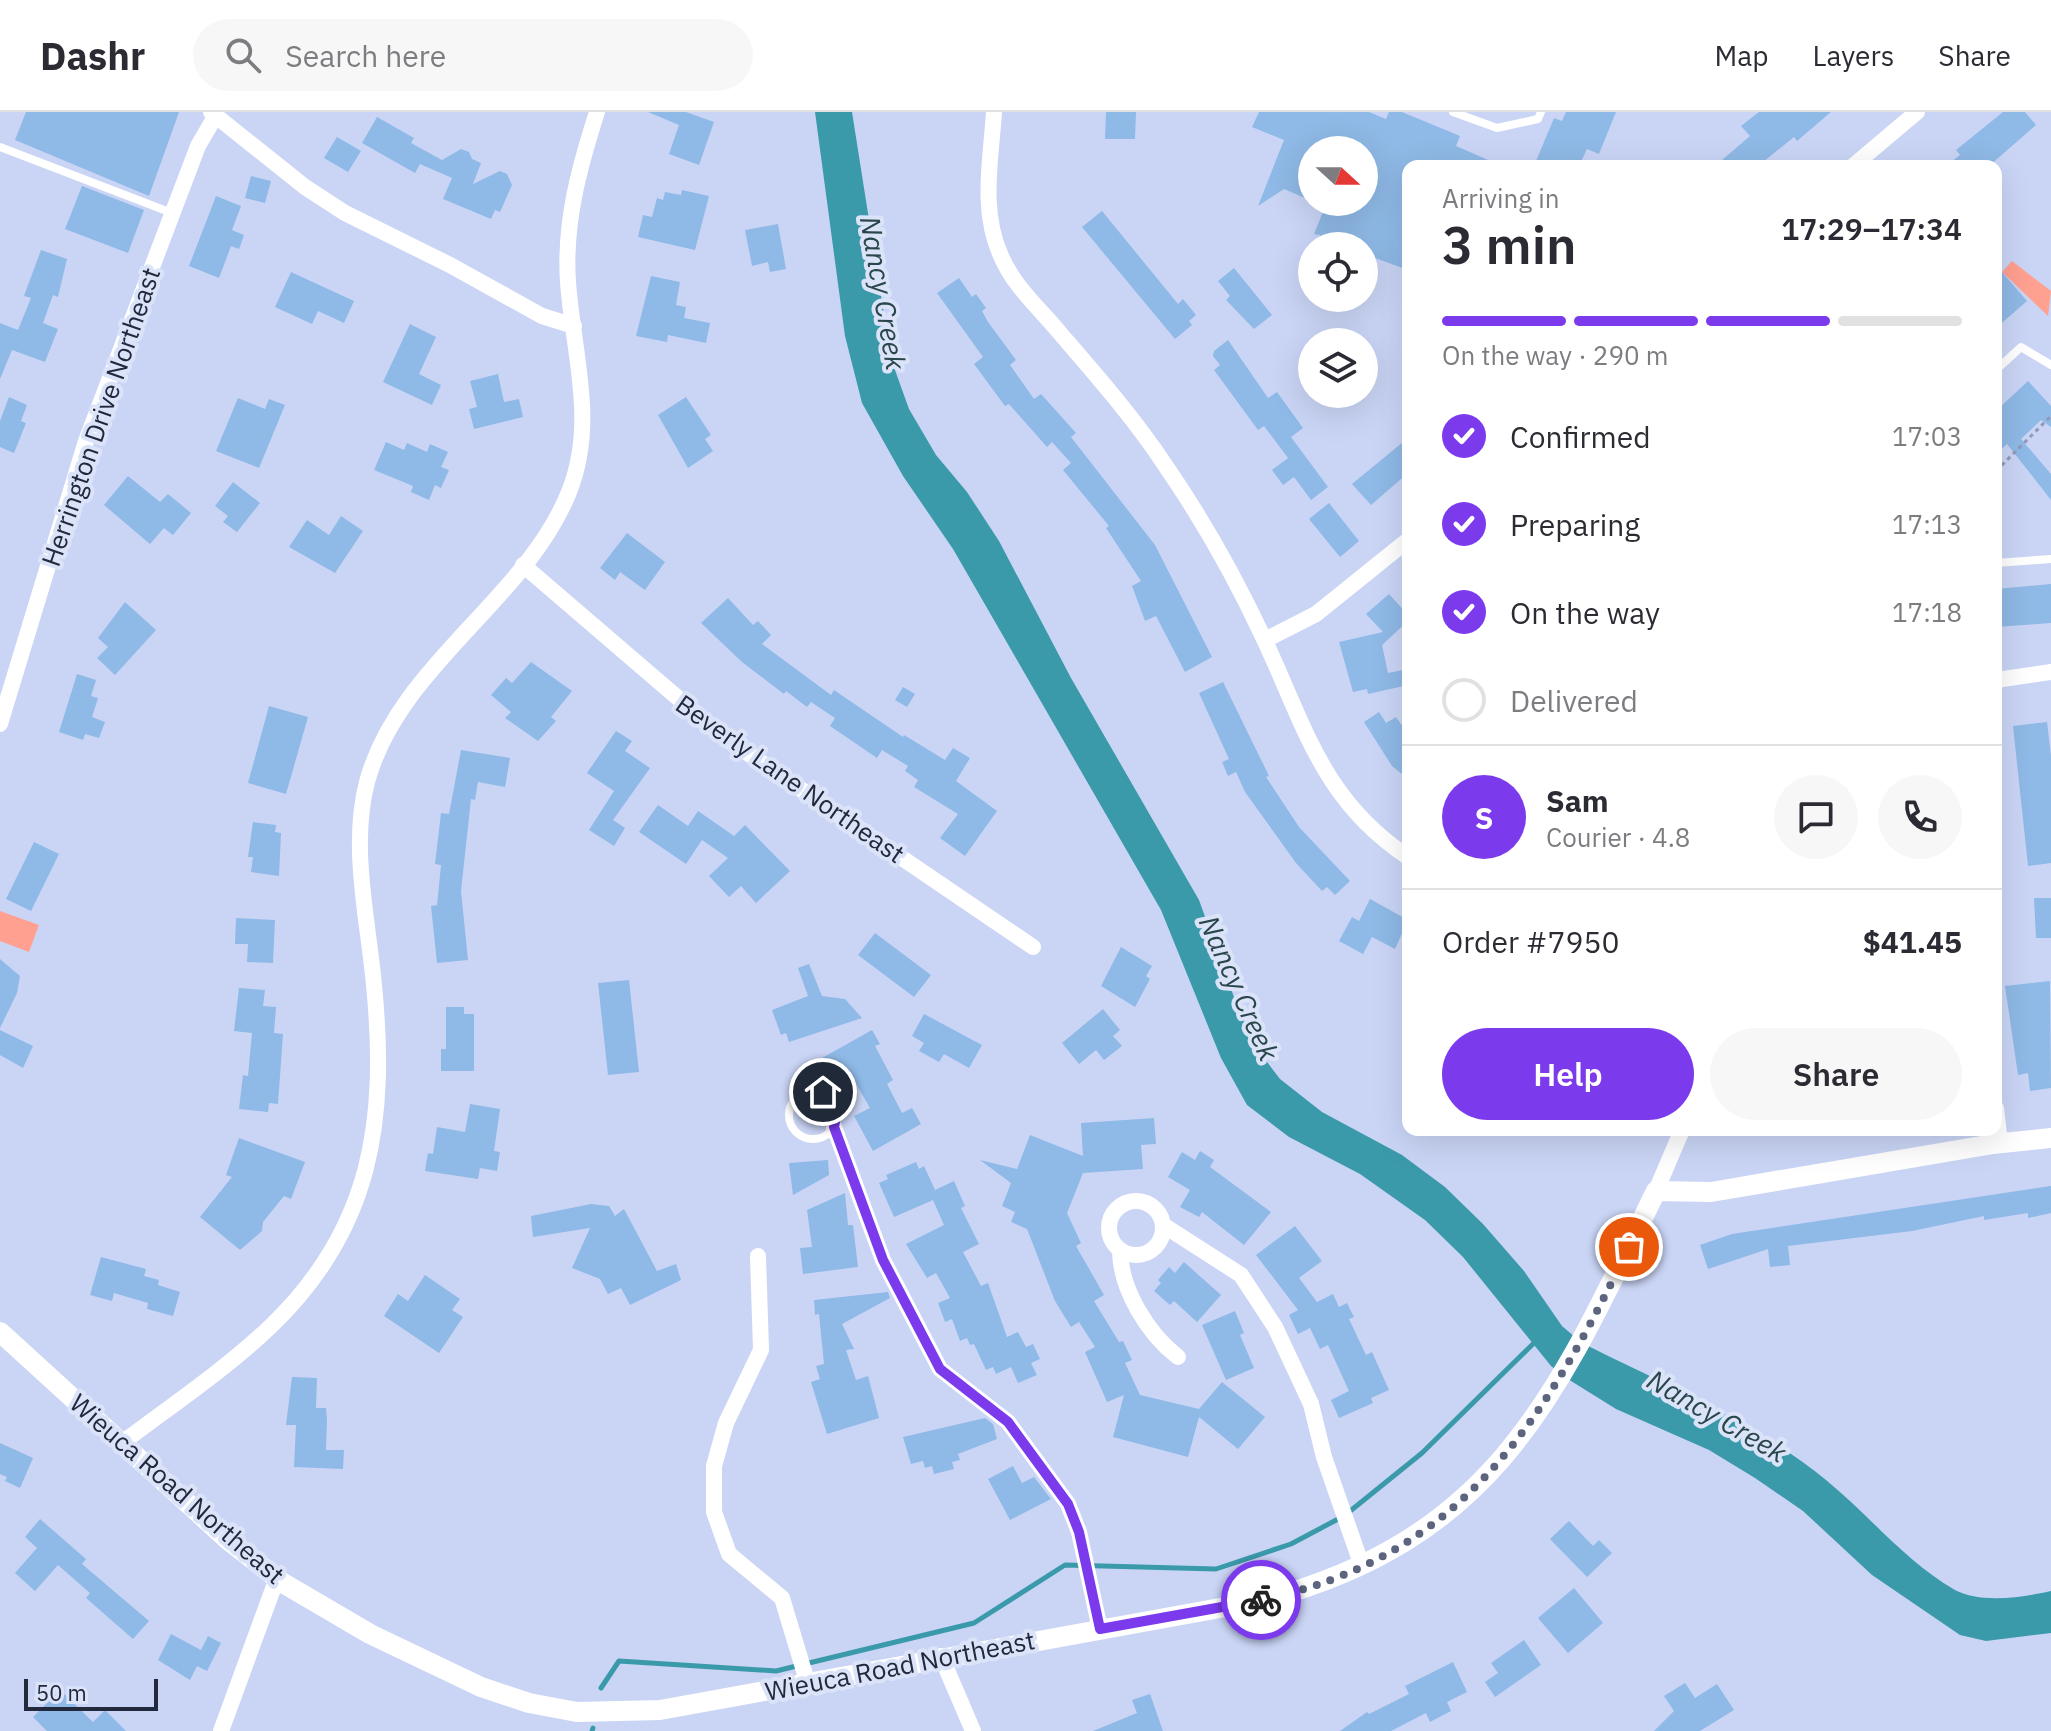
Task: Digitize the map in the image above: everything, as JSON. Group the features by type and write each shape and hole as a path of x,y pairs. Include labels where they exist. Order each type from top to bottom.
{"street":[{"path":"122,1443 273,1324 313,1277 347,1219 370,1156 380,1083 360,844 367,781 386,736 426,677 523,565 558,516 580,457 584,405 568,272 570,211 578,170 597,112"},
{"path":"994,112 989,214 1002,258 1017,282 1109,390 1165,464 1219,550 1265,640 1304,735 1323,771 1358,815 1402,852"},
{"path":"1860,160 1917,112"},
{"path":"213,114 305,187 345,213 450,265 542,316 574,326"},
{"name":"Herrington Drive Northeast","path":"0,724 86,441 213,114"},
{"path":"1265,640 1316,614 1402,545"},
{"name":"Beverly Lane Northeast","path":"523,565 721,735 1033,947"},
{"path":"2002,679 2051,672"},
{"path":"834,1127 883,1260 940,1369 1008,1422 1068,1504 1079,1532 1100,1629"},
{"name":"Wieuca Road Northeast","path":"0,1332 228,1540 277,1578 370,1634 481,1687 529,1703 577,1712 618,1713 738,1696 806,1678 1264,1600 1315,1586 1409,1542 1451,1512 1489,1476 1528,1428 1555,1387 1624,1258 1679,1136"},
{"path":"1999,1136 2000,1144"},
{"path":"1656,1191 1711,1192 2051,1138"},
{"path":"1132,1201 1149,1204 1156,1209 1163,1225 1163,1234 1153,1249 1137,1255 1120,1250 1113,1243 1109,1226 1116,1209 1132,1201"},
{"path":"1163,1225 1241,1275 1275,1327 1311,1404 1326,1464 1362,1566"},
{"path":"1120,1250 1120,1273 1158,1342 1178,1357"},
{"path":"758,1256 761,1350 726,1423 714,1466 714,1512 729,1554 782,1598 806,1678"},
{"path":"221,1731 277,1578"},
{"path":"941,1656 973,1731"}],"lane":[{"path":"1453,112 1497,128 1538,119 1541,112"},
{"path":"0,147 172,213"},
{"path":"2002,364 2021,347 2051,365"},
{"path":"2002,563 2051,559"},
{"path":"809,1091 823,1092 833,1101 837,1114 834,1127 817,1138 798,1133 791,1125 791,1105 797,1096 809,1091"}],"path":[{"path":"2002,465 2051,416"}],"shaded area":[{"path":"2012,261 2051,291 2048,316 2002,272"},
{"path":"0,911 39,925 29,952 0,941"}],"water":[{"name":"Nancy Creek","path":"815,112 852,112 891,359 909,409 936,455 967,492 999,541 1071,678 1199,900 1239,1011 1264,1058 1280,1079 1322,1112 1402,1155 1445,1187 1483,1224 1524,1271 1562,1326 1582,1343 1708,1405 1798,1459 1842,1494 1920,1566 1955,1590 1990,1598 2051,1591 2051,1633 1986,1641 1960,1635 1872,1575 1803,1511 1755,1478 1709,1450 1616,1409 1571,1381 1551,1366 1463,1257 1425,1220 1360,1174 1289,1137 1247,1105 1221,1058 1161,910 953,549 903,476 862,403 845,336"}],"building":[{"path":"26,112 179,112 149,196 15,140"},
{"path":"648,112 686,112 714,122 699,165 669,154 679,125"},
{"path":"1106,112 1136,112 1135,139 1105,139"},
{"path":"1259,112 1369,112 1386,119 1389,112 1402,112 1460,136 1456,146 1488,160 1402,160 1402,268 1378,259 1378,232 1315,232 1321,216 1378,216 1378,136 1298,136 1298,195 1284,189 1258,206 1284,140 1252,127"},
{"path":"1566,112 1616,112 1599,154 1587,149 1582,160 1536,160 1554,118 1562,121"},
{"path":"1759,112 1831,112 1797,141 1794,137 1765,160 1722,160 1750,136 1741,126"},
{"path":"2003,112 2025,112 2036,125 1996,160 1954,160 1960,155 1956,150"},
{"path":"377,117 414,138 411,143 442,160 461,149 469,152 472,159 481,163 473,184 500,171 507,174 512,185 500,212 495,210 491,219 443,199 452,178 420,164 415,173 362,143"},
{"path":"337,137 361,151 348,172 324,158"},
{"path":"251,176 271,181 265,203 245,198"},
{"path":"82,186 144,210 128,253 65,229"},
{"path":"682,190 709,196 695,250 638,237 643,215 652,217 657,198 663,200 665,192 681,195"},
{"path":"216,196 241,206 232,230 244,235 239,249 231,246 219,278 189,266"},
{"path":"1102,211 1178,304 1183,299 1196,315 1189,321 1192,325 1175,339 1082,227"},
{"path":"778,224 786,269 770,272 768,262 752,266 745,230"},
{"path":"41,250 67,259 58,297 53,295 43,323 58,329 45,362 12,350 0,379 0,323 18,330 31,298 24,296"},
{"path":"1234,268 1272,315 1254,329 1226,300 1230,296 1218,281"},
{"path":"291,272 354,301 344,323 318,311 312,324 275,307"},
{"path":"2002,272 2027,301 2002,323"},
{"path":"651,276 680,282 676,305 686,307 684,318 710,323 706,343 668,335 667,342 636,336"},
{"path":"959,278 972,297 976,294 986,308 982,311 988,322 1016,360 1010,365 1034,399 1041,394 1076,433 1071,437 1155,545 1212,657 1185,672 1156,616 1145,621 1132,586 1141,581 1106,528 1109,526 1063,470 1071,463 1052,442 1047,447 1009,404 1005,406 974,364 983,357 937,293"},
{"path":"410,324 436,337 419,374 441,385 432,405 383,382"},
{"path":"1228,340 1268,398 1277,392 1303,428 1291,437 1328,487 1311,500 1294,477 1283,485 1272,470 1288,458 1264,426 1258,430 1214,370 1220,365 1213,356 1214,351"},
{"path":"498,374 504,402 519,399 523,417 474,429 469,409 477,407 470,381"},
{"path":"2028,381 2051,406 2051,427 2041,420 2021,439 2051,474 2051,500 2007,444 2002,449 2002,405"},
{"path":"9,397 27,405 21,421 26,423 14,453 0,447 0,421"},
{"path":"686,397 711,435 705,439 713,451 688,468 658,415"},
{"path":"238,398 265,409 269,399 285,405 259,468 216,451"},
{"path":"386,442 404,450 407,443 427,452 430,444 448,452 441,467 449,470 441,488 435,485 429,500 411,492 413,486 374,470"},
{"path":"1402,443 1402,478 1371,505 1352,484"},
{"path":"128,476 160,502 168,494 191,513 173,535 164,528 150,544 104,505"},
{"path":"233,482 260,503 237,532 223,522 228,516 215,506"},
{"path":"1329,503 1359,541 1340,557 1309,519"},
{"path":"341,516 363,531 335,573 289,547 307,520 329,535"},
{"path":"627,533 665,562 645,590 620,572 615,580 600,568"},
{"path":"2051,584 2051,623 2002,627 2002,588"},
{"path":"1389,594 1402,608 1402,627 1382,645 1388,673 1402,670 1402,686 1368,694 1367,689 1353,692 1339,642 1383,632 1366,614"},
{"path":"728,598 753,625 758,621 771,635 762,644 831,695 834,690 903,737 945,760 953,748 970,758 956,781 997,811 965,856 940,838 958,814 914,787 918,780 905,771 908,766 882,750 877,758 830,726 835,718 811,702 807,707 786,691 784,694 742,662 701,623"},
{"path":"125,602 156,630 115,675 97,658 108,647 98,638"},
{"path":"531,662 572,691 551,717 556,721 538,741 505,718 511,712 491,695 506,678 512,683"},
{"path":"77,674 96,680 91,696 98,698 92,717 105,722 99,738 85,734 83,740 59,732"},
{"path":"1223,682 1269,776 1266,777 1299,827 1350,881 1335,895 1327,887 1322,891 1296,863 1245,792 1236,772 1228,776 1222,762 1229,759 1199,693"},
{"path":"903,687 915,694 907,707 895,700"},
{"path":"269,706 308,717 286,794 248,783"},
{"path":"1379,712 1386,723 1396,717 1402,726 1402,774 1392,766 1364,722"},
{"path":"2047,722 2051,756 2051,863 2028,866 2013,726"},
{"path":"616,731 632,741 625,751 650,768 613,820 625,828 614,846 589,830 614,791 587,773"},
{"path":"461,750 510,758 505,787 478,782 475,800 471,799 461,891 468,960 437,963 431,906 437,905 441,865 435,864 441,813 449,814"},
{"path":"658,805 688,826 698,811 734,836 745,825 790,871 756,903 741,886 729,897 709,876 728,858 702,840 686,864 639,832"},
{"path":"253,822 276,825 275,832 281,833 279,876 251,872 253,857 248,857"},
{"path":"34,842 59,854 31,911 6,899"},
{"path":"2034,898 2051,898 2051,938 2036,938"},
{"path":"1370,899 1402,917 1402,933 1395,949 1372,937 1363,954 1339,941 1352,917 1359,921"},
{"path":"236,918 275,920 273,963 247,962 248,944 235,944"},
{"path":"875,933 931,975 914,997 858,955"},
{"path":"1121,947 1152,966 1146,976 1150,979 1135,1007 1101,986"},
{"path":"0,959 20,976 17,993 0,1028"},
{"path":"809,964 822,996 845,999 862,1018 789,1042 786,1033 781,1035 772,1010 808,996 798,968"},
{"path":"629,980 639,1072 608,1075 598,983"},
{"path":"2050,981 2051,1088 2030,1091 2028,1073 2018,1075 2005,986"},
{"path":"239,988 265,990 263,1006 276,1007 274,1033 283,1034 278,1104 269,1103 268,1112 239,1109 243,1075 248,1076 252,1033 234,1031"},
{"path":"446,1007 464,1007 464,1014 474,1014 474,1071 441,1071 441,1049 446,1049"},
{"path":"1103,1009 1120,1030 1113,1036 1122,1046 1104,1060 1096,1050 1079,1064 1062,1043"},
{"path":"924,1014 982,1045 969,1068 944,1054 939,1062 919,1051 924,1043 912,1036"},
{"path":"0,1030 33,1046 23,1068 0,1055"},
{"path":"872,1030 880,1044 875,1046 893,1080 887,1084 902,1113 912,1108 921,1124 873,1151 854,1116 870,1108 847,1068 826,1080 815,1062"},
{"path":"470,1104 500,1109 494,1151 500,1152 497,1171 480,1168 478,1179 425,1171 428,1153 433,1154 437,1127 465,1132"},
{"path":"1154,1118 1156,1144 1141,1145 1143,1169 1083,1173 1067,1213 1081,1243 1076,1246 1104,1295 1094,1301 1119,1342 1123,1341 1132,1360 1125,1363 1140,1395 1199,1409 1222,1382 1265,1417 1238,1449 1199,1417 1188,1457 1113,1437 1124,1395 1107,1402 1085,1352 1095,1347 1079,1322 1071,1327 1055,1301 1027,1229 1011,1222 1015,1212 1002,1206 1011,1183 980,1160 1017,1169 1030,1135 1083,1156 1081,1123"},
{"path":"239,1138 305,1162 291,1199 284,1196 263,1222 262,1231 240,1250 200,1217 232,1177 226,1175"},
{"path":"1200,1151 1214,1160 1210,1167 1271,1212 1244,1245 1202,1212 1199,1217 1180,1207 1190,1190 1168,1177 1182,1152 1195,1160"},
{"path":"828,1160 829,1175 793,1195 789,1163"},
{"path":"916,1162 919,1169 924,1166 935,1190 954,1181 965,1206 961,1208 979,1244 963,1252 981,1286 988,1283 1007,1337 1018,1332 1026,1347 1033,1344 1040,1359 1031,1363 1037,1375 1018,1383 1011,1367 996,1374 993,1367 986,1370 974,1344 970,1345 967,1338 960,1341 952,1319 945,1322 938,1303 950,1298 936,1273 927,1278 906,1244 944,1225 933,1200 894,1217 879,1183 888,1179 886,1175"},
{"path":"2051,1186 2051,1213 2028,1218 2028,1213 1984,1220 1984,1216 1912,1231 1788,1246 1790,1265 1770,1267 1768,1249 1708,1269 1700,1245 1732,1234"},
{"path":"845,1193 848,1225 853,1225 858,1267 803,1274 800,1248 812,1247 807,1210"},
{"path":"591,1204 609,1206 615,1216 624,1209 657,1271 676,1264 681,1280 630,1305 621,1288 608,1294 600,1279 572,1268 590,1228 533,1237 531,1216"},
{"path":"1295,1226 1322,1261 1299,1278 1317,1302 1333,1294 1339,1307 1347,1303 1354,1317 1349,1319 1366,1355 1372,1352 1389,1390 1371,1398 1373,1403 1339,1418 1331,1400 1349,1391 1328,1345 1320,1349 1310,1328 1298,1334 1289,1315 1298,1310 1256,1255"},
{"path":"101,1257 146,1269 144,1276 159,1280 158,1285 180,1292 173,1316 147,1309 148,1303 114,1293 112,1301 90,1295"},
{"path":"1184,1262 1221,1295 1197,1322 1174,1301 1170,1305 1154,1291 1161,1283 1158,1280 1169,1267 1175,1273"},
{"path":"425,1275 460,1299 452,1310 463,1317 439,1353 384,1316 398,1294 408,1301"},
{"path":"888,1292 890,1298 842,1324 854,1349 846,1350 856,1380 868,1376 879,1418 827,1434 811,1382 820,1379 816,1366 824,1364 819,1314 815,1315 814,1300"},
{"path":"1235,1311 1244,1333 1240,1335 1254,1368 1226,1380 1202,1325"},
{"path":"292,1377 317,1378 316,1408 326,1408 326,1450 344,1450 343,1469 294,1467 296,1425 286,1425"},
{"path":"985,1418 993,1424 997,1439 958,1454 960,1460 952,1462 954,1469 934,1474 932,1466 925,1468 923,1461 911,1464 903,1437"},
{"path":"0,1443 33,1458 20,1488 5,1481 7,1477 0,1474"},
{"path":"1013,1466 1022,1483 1034,1477 1051,1499 1010,1520 988,1479"},
{"path":"40,1519 86,1559 82,1564 149,1621 133,1639 86,1598 90,1593 58,1565 35,1591 15,1573 37,1548 25,1537"},
{"path":"1569,1521 1593,1546 1599,1540 1612,1553 1587,1577 1550,1539"},
{"path":"1574,1588 1603,1623 1568,1653 1538,1618"},
{"path":"171,1634 201,1650 208,1636 221,1643 207,1671 197,1666 190,1680 158,1660"},
{"path":"1524,1640 1541,1665 1495,1697 1485,1682 1498,1673 1491,1663"},
{"path":"1453,1662 1467,1692 1447,1702 1451,1711 1430,1722 1426,1713 1391,1731 1340,1731 1367,1712 1369,1714 1409,1694 1405,1686"},
{"path":"1685,1683 1695,1698 1717,1684 1734,1710 1700,1731 1654,1731 1674,1711 1664,1696"},
{"path":"60,1690 93,1722 105,1710 126,1731 47,1731 33,1717"},
{"path":"1150,1694 1163,1731 1093,1731 1137,1713 1132,1700"}],"waterway":[{"path":"1349,1512 1422,1453 1536,1341"},
{"path":"601,1688 619,1661 776,1671 974,1623 1065,1565 1216,1569 1291,1544 1340,1518"}],"way so far":[{"path":"1261,1600 1315,1586 1409,1542 1451,1512 1489,1476 1518,1443 1555,1387 1629,1247"}],"route":[{"path":"823,1092 833,1101 837,1114 834,1127 865,1204 883,1260 940,1369 1008,1422 1068,1504 1079,1532 1100,1629 1261,1600"}]}
